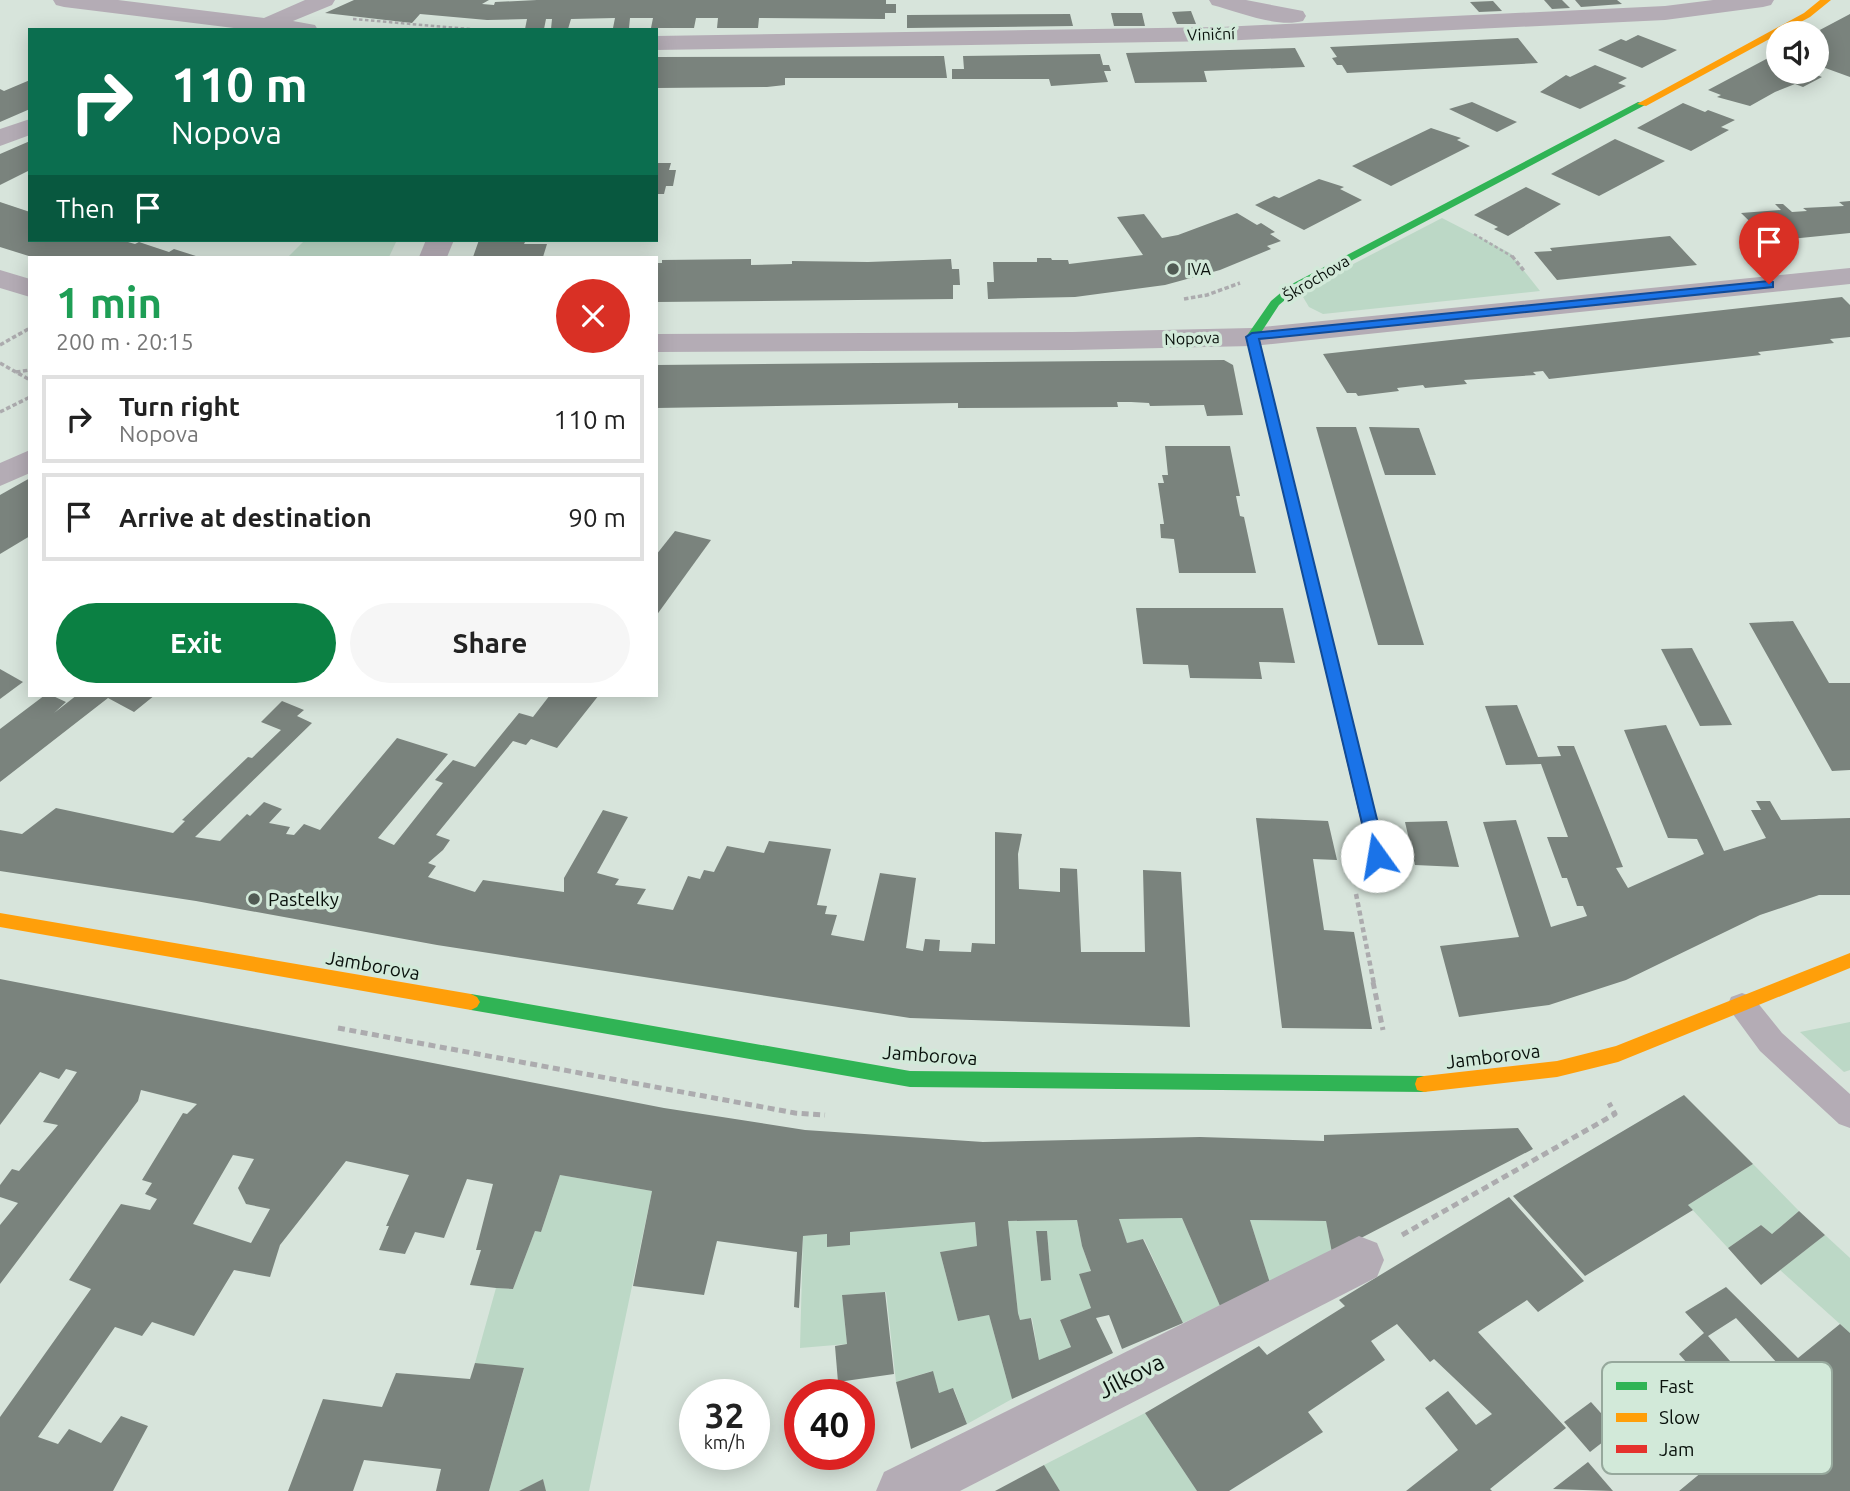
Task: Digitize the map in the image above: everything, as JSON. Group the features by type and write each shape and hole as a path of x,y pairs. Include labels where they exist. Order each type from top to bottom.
{"street":[{"path":"64,0 259,28 324,0"},
{"name":"Viniční","path":"1220,0 1263,11 1305,17 1378,19 1392,26"},
{"name":"Viniční","path":"658,43 1105,37 1392,26 1665,13 1763,0"},
{"name":"Škrochova","path":"1252,337 1275,303 1294,287 1726,60 1807,15 1826,0"},
{"path":"0,138 28,127"},
{"name":"Nopova","path":"658,342 1072,341 1252,337 1850,276"},
{"path":"0,278 28,288"},
{"path":"1252,337 1377,856"},
{"path":"0,476 28,461"},
{"name":"Jamborova","path":"0,920 910,1079 1431,1084 1557,1069 1618,1054 1850,960"},
{"name":"Jílkova","path":"903,1491 1359,1260"}],"lane":[{"path":"1742,1006 1781,1051 1850,1114"}],"path":[{"path":"345,19 456,28"},
{"path":"1464,229 1510,253 1526,274"},
{"path":"1182,300 1207,295 1240,282"},
{"path":"0,345 28,329"},
{"path":"0,363 28,379"},
{"path":"15,372 28,370"},
{"path":"0,412 28,398"},
{"path":"1359,1260 1615,1114 1607,1098"}],"green space":[{"path":"1442,218 1510,253 1540,291 1323,314 1309,307 1303,297 1307,288"},
{"path":"303,242 396,242 389,256 289,256"},
{"path":"1850,1022 1850,1070 1844,1072 1800,1032"},
{"path":"1753,1164 1799,1211 1772,1234 1761,1225 1728,1248 1688,1205"},
{"path":"560,1175 652,1191 589,1491 546,1491 543,1479 519,1491 489,1491 524,1369 475,1363 496,1288 513,1289 535,1231 541,1232"},
{"path":"1182,1218 1220,1306 1183,1323 1144,1239 1127,1243 1119,1219"},
{"path":"1077,1220 1091,1271 1080,1274 1091,1308 1060,1320 1071,1347 1039,1360 1032,1318 1020,1320 1018,1313 1008,1221","holes":["1036,1231 1047,1231 1051,1280 1041,1281"]},
{"path":"1250,1220 1326,1221 1332,1253 1270,1283"},
{"path":"975,1222 977,1246 940,1252 958,1321 989,1315 1012,1399 967,1424 954,1389 939,1393 932,1371 896,1382 886,1292 842,1295 847,1344 800,1348 803,1236 827,1234 827,1246 850,1232"},
{"path":"1825,1235 1850,1258 1850,1333 1780,1270"},
{"path":"1145,1413 1197,1491 1060,1491 1044,1465"}],"building":[{"path":"354,0 489,0 482,4 494,5 495,2 537,0 886,0 886,4 896,4 896,13 885,13 885,19 759,18 758,28 717,28 718,18 696,18 694,28 651,28 653,18 630,18 629,28 613,28 615,18 571,19 568,28 551,28 552,19 546,19 544,28 525,28 527,19 487,20 420,14 412,23 325,13"},
{"path":"1544,0 1562,0 1570,8 1552,9"},
{"path":"1575,0 1617,0 1622,4 1581,7"},
{"path":"1493,1 1502,11 1479,12 1470,2"},
{"path":"1191,11 1196,24 1177,24 1172,12"},
{"path":"1111,13 1142,13 1145,26 1114,26"},
{"path":"1070,14 1073,26 907,28 907,15"},
{"path":"1850,14 1850,77 1829,69 1829,25"},
{"path":"1638,35 1677,50 1642,68 1598,50 1621,39 1626,41"},
{"path":"1518,38 1538,63 1347,73 1342,65 1337,65 1332,58 1337,57 1330,47"},
{"path":"1295,48 1305,67 1204,71 1207,82 1135,83 1126,53"},
{"path":"1100,54 1103,65 1109,65 1111,71 1104,71 1108,82 1051,86 1049,79 952,79 952,69 964,69 963,56"},
{"path":"944,56 947,78 785,78 785,85 767,87 658,88 658,57"},
{"path":"1766,59 1766,84 1795,84 1750,106 1717,97 1721,95 1708,90"},
{"path":"1595,65 1627,78 1618,83 1626,86 1580,109 1540,92 1566,75 1570,77"},
{"path":"28,81 28,110 0,122 0,89 4,91"},
{"path":"1472,102 1517,122 1497,132 1449,109"},
{"path":"1683,103 1735,120 1721,127 1729,130 1691,151 1637,128"},
{"path":"1431,128 1461,138 1457,140 1470,146 1391,186 1352,166"},
{"path":"1615,139 1665,161 1599,196 1551,174"},
{"path":"28,142 28,171 0,185 0,154"},
{"path":"658,163 671,163 669,170 676,170 673,186 666,186 664,194 658,194"},
{"path":"1319,179 1344,187 1340,189 1362,200 1304,230 1255,205 1274,196 1279,198"},
{"path":"1526,187 1561,204 1508,236 1494,229 1498,227 1474,215"},
{"path":"1850,201 1850,233 1770,241 1741,213 1781,210 1775,204 1783,204 1792,212 1807,211 1803,208 1844,206 1839,202"},
{"path":"0,202 28,211 28,242 139,242 169,252 174,249 196,256 29,256 0,247"},
{"path":"1237,213 1257,225 1261,223 1275,232 1270,234 1281,241 1267,246 1271,249 1220,270 1165,285 1075,297 988,299 987,282 994,282 993,262 1037,262 1037,258 1051,258 1068,260 1069,264 1143,255 1117,217 1144,214 1162,238 1178,235"},
{"path":"1670,236 1697,265 1557,280 1534,252 1552,251 1550,248"},
{"path":"478,242 547,244 543,256 473,256"},
{"path":"751,259 751,265 792,264 792,261 951,259 952,269 959,269 960,285 953,285 953,299 658,302 658,263 662,263 662,260"},
{"path":"1842,297 1850,305 1850,337 1830,339 1834,343 1758,352 1761,355 1549,379 1543,371 1533,372 1536,375 1464,380 1467,384 1425,388 1423,385 1358,396 1356,393 1347,393 1323,354"},
{"path":"1224,360 1233,365 1243,415 1207,416 1204,405 1150,406 1149,403 1131,402 1117,402 1118,407 958,408 958,403 658,408 658,365"},
{"path":"1316,427 1356,427 1424,645 1378,645"},
{"path":"1369,427 1419,428 1436,475 1385,475"},
{"path":"1165,446 1230,446 1240,496 1236,496 1240,516 1244,517 1256,573 1179,573 1174,539 1161,538 1160,524 1164,524 1158,483 1164,483 1162,475 1168,475"},
{"path":"28,479 28,537 0,554 0,495"},
{"path":"675,531 711,540 658,613 658,552"},
{"path":"1136,608 1283,608 1295,663 1259,662 1262,679 1190,678 1188,665 1143,664"},
{"path":"1793,621 1829,683 1850,683 1850,770 1832,771 1749,623"},
{"path":"1692,648 1732,725 1700,726 1661,649"},
{"path":"0,669 23,682 0,699"},
{"path":"42,697 55,697 66,702 54,713 74,697 153,697 134,712 108,698 0,782 0,729"},
{"path":"548,697 597,697 557,748 531,739 526,745 513,741 436,835 450,840 428,863 436,866 428,877 475,892 483,880 564,892 564,878 603,810 628,817 597,873 619,879 615,885 646,889 637,904 673,910 688,876 700,879 704,870 714,872 727,846 764,853 769,841 831,849 817,905 827,906 825,914 837,915 831,935 864,941 880,873 916,878 906,948 923,951 925,939 940,940 939,951 971,952 972,943 995,944 995,832 1022,834 1018,854 1019,889 1060,892 1060,868 1077,869 1081,952 1145,952 1143,870 1181,872 1190,1027 910,1018 437,945 196,901 0,871 0,830 22,834 56,808 173,833 185,821 182,820 248,757 252,758 281,730 261,722 282,701 304,710 297,716 312,723 195,837 220,841 247,814 250,816 264,802 282,809 269,823 290,827 286,834 294,835 304,824 320,830 397,738 448,754 378,838 394,845 443,783 435,780 453,760 475,767 519,713 533,717"},
{"path":"1517,705 1538,757 1561,756 1557,746 1574,746 1623,867 1616,868 1628,888 1704,854 1697,839 1668,838 1624,730 1666,725 1724,851 1766,838 1751,810 1761,810 1756,801 1770,801 1781,820 1850,818 1850,895 1819,895 1760,915 1626,980 1549,1005 1459,1017 1440,946 1519,937 1483,822 1516,820 1551,927 1587,916 1583,906 1577,906 1567,878 1562,878 1547,837 1568,837 1541,764 1506,765 1485,706"},
{"path":"1256,818 1328,821 1337,860 1313,859 1324,930 1354,932 1372,1029 1282,1028"},
{"path":"1447,821 1459,867 1415,865 1405,822"},
{"path":"0,979 664,1108 805,1130 983,1142 1200,1137 1324,1141 1324,1135 1518,1128 1533,1149 1332,1253 1326,1221 1250,1220 1270,1283 1220,1306 1182,1218 1119,1219 1127,1243 1143,1239 1183,1323 1122,1349 1109,1315 1096,1318 1113,1353 1012,1399 989,1315 958,1321 940,1252 977,1246 975,1222 850,1232 850,1245 827,1247 827,1234 803,1236 799,1308 794,1307 797,1252 717,1241 704,1295 633,1286 652,1191 560,1175 541,1232 535,1231 513,1289 496,1288 470,1285 481,1250 476,1250 493,1184 467,1179 444,1238 415,1232 405,1254 379,1250 389,1226 386,1226 409,1175 346,1161 280,1245 270,1277 234,1270 194,1336 152,1322 142,1336 115,1327 38,1437 58,1444 69,1429 101,1443 121,1416 148,1426 113,1491 0,1491 0,1417 91,1289 69,1280 121,1204 150,1210 157,1199 145,1194 152,1183 142,1180 183,1113 187,1114 197,1104 141,1090 138,1101 0,1284 0,1225 18,1203 0,1197 0,1185 12,1169 19,1171 58,1125 43,1122 77,1072 66,1069 59,1079 40,1072 0,1125","holes":["233,1155 254,1159 238,1188 246,1204 270,1209 251,1243 193,1224","1077,1220 1091,1271 1079,1274 1091,1308 1060,1320 1071,1347 1039,1360 1031,1318 1020,1320 1018,1313 1008,1221"]},
{"path":"1684,1095 1753,1164 1688,1205 1693,1210 1585,1276 1513,1196"},
{"path":"1509,1197 1584,1281 1538,1312 1527,1300 1478,1332 1566,1428 1490,1489 1492,1491 1406,1491 1458,1450 1425,1408 1448,1391 1476,1425 1492,1414 1434,1359 1430,1362 1397,1324 1371,1341 1385,1360 1308,1412 1323,1432 1229,1491 1197,1491 1145,1413 1259,1346 1267,1355 1345,1306 1339,1300"},
{"path":"1799,1211 1825,1235 1761,1285 1728,1248 1761,1225 1772,1234"},
{"path":"1036,1231 1047,1231 1051,1280 1041,1281"},
{"path":"1726,1287 1798,1358 1840,1324 1850,1333 1850,1491 1679,1491 1700,1474 1832,1474 1832,1362 1776,1362 1736,1318 1708,1336 1731,1362 1686,1362 1679,1354 1704,1333 1685,1312"},
{"path":"885,1292 894,1374 838,1379 835,1346 847,1344 842,1295"},
{"path":"475,1363 524,1368 489,1491 436,1491 441,1469 364,1460 353,1491 288,1491 323,1399 382,1407 396,1373 470,1379"},
{"path":"933,1371 939,1393 953,1388 967,1424 911,1449 896,1382"},
{"path":"1591,1402 1602,1414 1602,1443 1590,1452 1564,1422"},
{"path":"1588,1462 1613,1491 1553,1489"},
{"path":"1044,1465 1060,1491 995,1491"},
{"path":"543,1479 546,1491 519,1491"}],"traffic: fast":[{"path":"1327,648 1252,337 1275,303 1294,287 1642,104"},
{"path":"471,1002 910,1079 1424,1084"}],"traffic: slow":[{"path":"1642,104 1807,15 1826,0"},
{"path":"0,920 471,1002"},
{"path":"1424,1084 1557,1069 1618,1054 1850,960"}],"traffic: jam":[{"path":"1327,648 1377,856"}],"place":[{"name":"IVA","path":"1173,269"},
{"name":"Pastelky","path":"254,899"}],"route":[{"path":"1377,856 1252,337 1769,284"}]}
